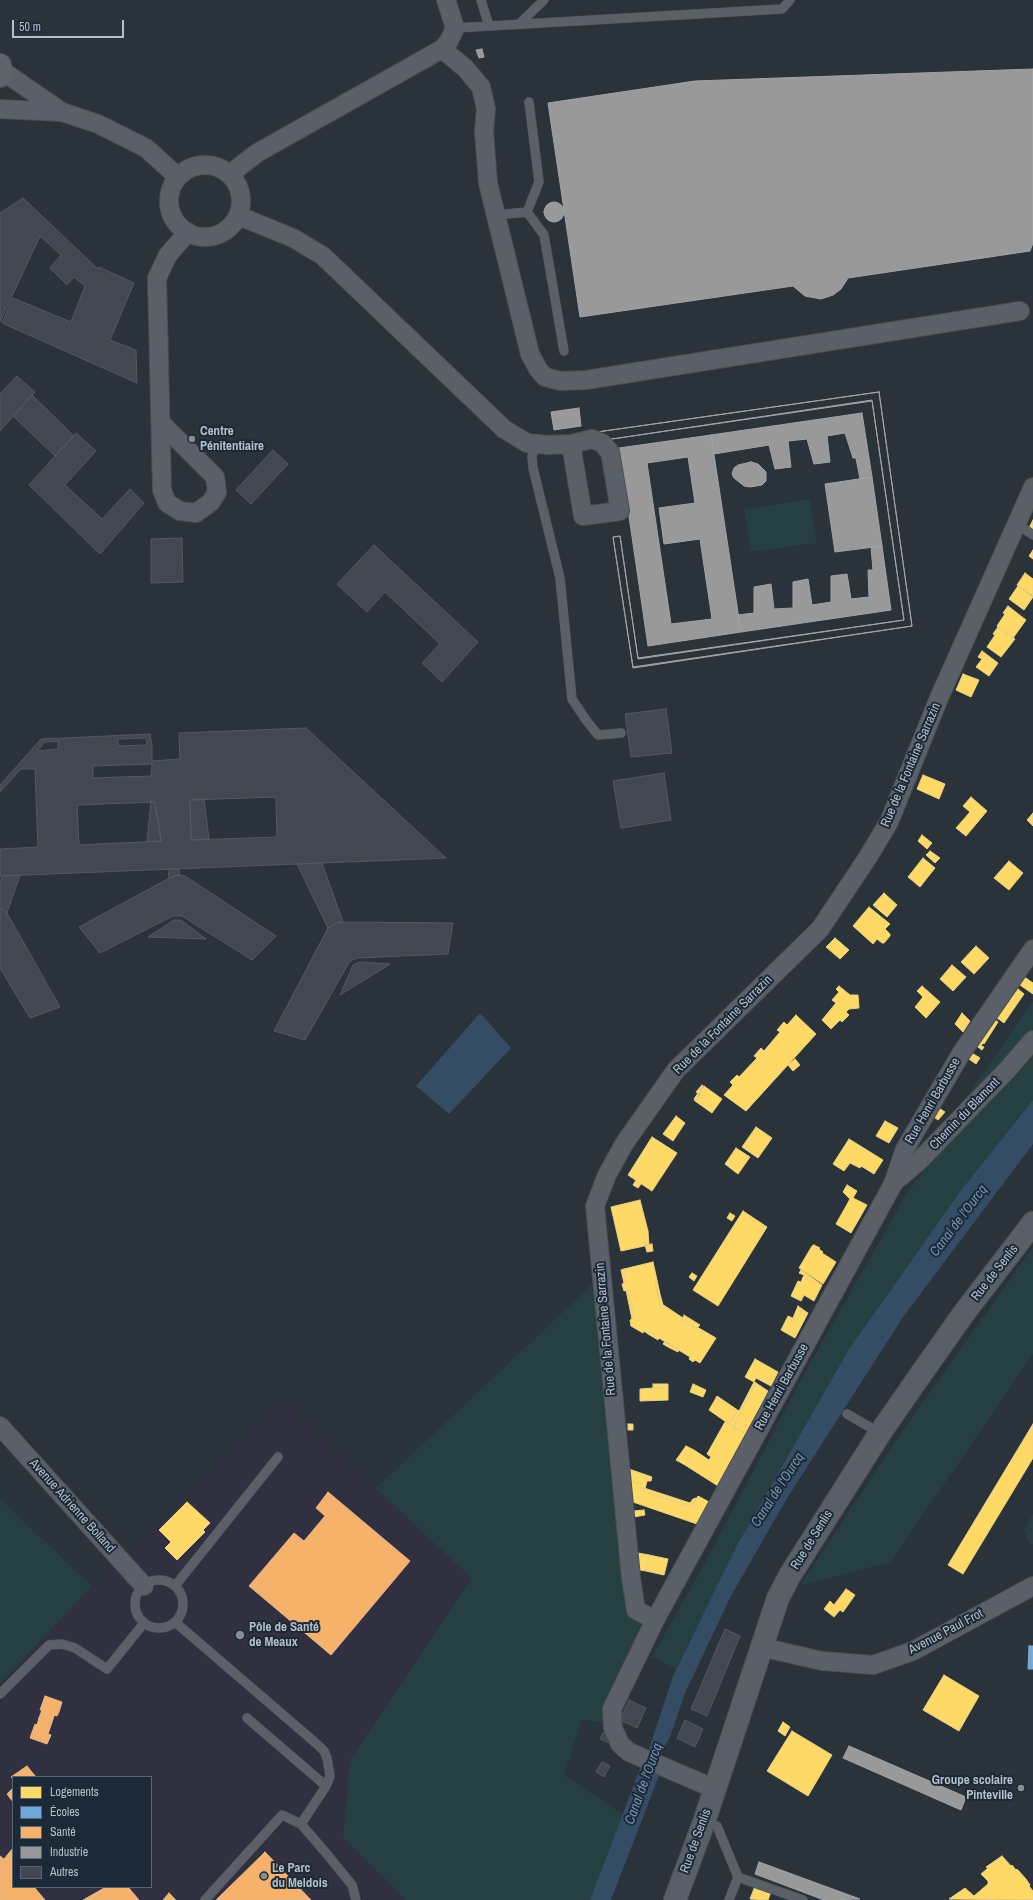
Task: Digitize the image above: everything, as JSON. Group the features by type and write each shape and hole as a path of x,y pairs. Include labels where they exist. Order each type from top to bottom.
{"main road":[{"name":"Rue de Senlis","path":"675,1900 704,1822 778,1598 790,1576 880,1433 964,1313 1033,1223"}],"street":[{"path":"230,174 257,153 442,49 449,41 455,28 446,0"},
{"path":"442,49 464,68 482,87 486,109 484,131 488,183 530,354 538,369 545,377 561,381 594,379 1020,311"},
{"path":"0,70 62,112"},
{"path":"0,109 62,112 98,124 146,148 178,177"},
{"path":"203,165 220,168 230,174 237,183 241,193 242,205 239,216 232,226 222,233 211,237 199,236 188,232 179,226 173,217 169,196 172,186 178,177 187,170 203,165"},
{"path":"239,216 292,238 323,256 504,429 527,443 571,444"},
{"path":"161,423 215,477 217,492 211,502 196,513 180,512 167,503 162,490 157,278 168,255 188,232"},
{"name":"Rue de la Fontaine Sarrazin","path":"655,1620 636,1610 631,1578 595,1206 607,1174 624,1144 676,1070 820,929 868,857 889,822 939,698 1033,486"},
{"name":"Rue Henri Barbusse","path":"715,1789 629,1752 620,1744 613,1728 612,1709 655,1620 893,1184 904,1150 962,1052 1033,949"},
{"name":"Chemin du Blamont","path":"893,1184 919,1161 1008,1069 1033,1040"},
{"name":"Avenue Adrienne Bolland","path":"0,1426 144,1586"},
{"name":"Avenue Paul Frot","path":"761,1647 822,1661 873,1665 913,1651 1033,1586"}],"lane":[{"path":"481,0 489,26"},
{"path":"519,24 544,0"},
{"path":"455,28 782,9 790,0"},
{"path":"527,212 539,182 529,102"},
{"path":"496,215 527,212"},
{"path":"527,212 544,235 564,351"},
{"path":"537,444 532,456 533,468 560,578 572,699 598,735 621,733"},
{"path":"1017,524 1033,534"},
{"path":"847,1414 880,1433"},
{"path":"175,1586 278,1457"},
{"path":"159,1580 168,1582 175,1586 180,1591 184,1604 183,1611 175,1622 167,1627 159,1629 144,1623 138,1616 136,1600 138,1592 151,1582 159,1580"},
{"path":"175,1622 318,1744 327,1758 330,1776 326,1786 301,1824"},
{"path":"0,1694 49,1645 62,1644 75,1648 108,1669 144,1623"},
{"path":"247,1718 326,1786"},
{"path":"205,1900 282,1815 301,1824 352,1885 356,1900"},
{"path":"704,1822 717,1826 738,1877 729,1900"},
{"path":"738,1877 803,1900"}],"shaded area":[{"name":"Pôle de Santé de Meaux","path":"285,1402 471,1577 350,1760 343,1838 406,1900 0,1900 0,1684 92,1586"}],"green space":[{"path":"810,499 817,543 751,552 744,509"},
{"path":"1033,1001 1033,1033 944,1129"},
{"path":"1033,1049 1033,1100 962,1189 849,1349 736,1547 676,1669 652,1657 707,1559 802,1378 907,1193 941,1147"},
{"path":"1033,1247 1033,1354 891,1562 800,1586 896,1440"},
{"path":"601,1276 636,1610 655,1620 604,1723 582,1720 564,1775 623,1814 590,1900 406,1900 343,1838 350,1760 471,1578 376,1488"},
{"path":"0,1499 92,1586 0,1684"},
{"path":"1033,1514 1033,1545 1029,1543 1024,1528"}],"water":[{"path":"480,1013 511,1048 449,1114 416,1086"},
{"name":"Canal de l'Ourcq","path":"1033,1100 1033,1144 903,1317 786,1500 731,1596 685,1693 670,1737 654,1768 660,1773 611,1900 590,1900 641,1766 644,1764 673,1676 736,1547 849,1349 962,1189"}],"building: Logements":[{"path":"1033,520 1033,531 1029,528"},
{"path":"1033,550 1033,559 1029,556"},
{"path":"1025,573 1033,579 1033,596 1017,585"},
{"path":"1018,586 1033,597 1024,610 1009,599"},
{"path":"1008,606 1026,620 1013,638 997,626 1005,614 1003,613"},
{"path":"998,627 1015,639 1001,657 987,647 995,635 993,634"},
{"path":"982,651 998,663 989,676 976,667 982,659 978,657"},
{"path":"963,674 979,680 971,697 956,690"},
{"path":"923,775 945,784 939,799 917,789"},
{"path":"971,797 987,811 966,836 956,828 970,812 963,806"},
{"path":"1033,813 1033,826 1027,820"},
{"path":"922,835 932,843 927,849 918,841"},
{"path":"930,851 940,858 935,863 926,855"},
{"path":"923,858 935,868 920,887 908,877"},
{"path":"1009,861 1023,873 1009,890 994,878"},
{"path":"884,893 897,905 887,917 873,905"},
{"path":"869,907 890,924 885,929 890,936 884,943 877,939 873,944 853,926"},
{"path":"835,938 849,950 840,959 826,947"},
{"path":"976,946 989,958 974,974 961,962"},
{"path":"952,965 966,977 953,991 940,979"},
{"path":"1023,976 1033,983 1033,994 1017,983"},
{"path":"839,986 850,995 858,995 859,1008 849,1009 846,1012 849,1015 842,1022 840,1020 831,1029 822,1020 836,1003 832,1000 839,992 836,989"},
{"path":"922,986 940,1002 926,1018 915,1007 923,997 917,991"},
{"path":"1018,989 1024,994 1004,1023 997,1018"},
{"path":"962,1013 970,1021 963,1032 955,1024"},
{"path":"796,1015 816,1034 746,1111 724,1095 733,1085 730,1082 737,1075 739,1077 757,1058 754,1056 761,1048 764,1051 780,1032 777,1030 784,1022 787,1025"},
{"path":"992,1018 998,1022 984,1044 983,1043 981,1046 984,1047 982,1050 975,1045"},
{"path":"970,1052 980,1058 976,1064 966,1057"},
{"path":"795,1059 800,1065 793,1071 788,1065"},
{"path":"702,1085 701,1093 695,1101 694,1099 698,1093 696,1092"},
{"path":"704,1086 722,1099 712,1113 695,1101"},
{"path":"937,1107 945,1112 938,1120 931,1115"},
{"path":"676,1116 685,1123 673,1141 663,1134"},
{"path":"885,1121 898,1128 889,1143 876,1136"},
{"path":"756,1127 772,1138 758,1158 742,1147"},
{"path":"652,1137 677,1153 652,1191 628,1175"},
{"path":"849,1139 883,1160 874,1174 861,1166 860,1168 850,1163 844,1171 833,1164"},
{"path":"736,1148 750,1157 738,1174 725,1164"},
{"path":"636,1180 641,1184 638,1188 633,1185"},
{"path":"847,1185 857,1191 853,1198 867,1205 851,1233 836,1224 850,1199 843,1192"},
{"path":"640,1200 648,1231 649,1245 621,1251 611,1207"},
{"path":"743,1211 767,1227 718,1306 693,1290"},
{"path":"730,1213 735,1216 732,1221 727,1218"},
{"path":"652,1244 653,1251 647,1252 645,1245"},
{"path":"814,1245 820,1248 819,1249 823,1252 822,1253 836,1262 823,1284 799,1268"},
{"path":"653,1262 660,1306 663,1308 665,1306 696,1329 697,1327 716,1338 700,1363 695,1360 693,1362 689,1359 690,1357 659,1338 658,1340 653,1337 655,1334 650,1331 648,1334 644,1331 643,1333 631,1326 630,1320 634,1318 628,1290 624,1291 622,1284 626,1283 624,1269"},
{"path":"624,1269 626,1283 624,1283 621,1270"},
{"path":"801,1270 822,1285 814,1301 804,1295 801,1301 791,1296 798,1281 801,1282 804,1275 799,1273"},
{"path":"692,1273 697,1276 694,1281 689,1277"},
{"path":"655,1280 657,1280 660,1294 658,1294"},
{"path":"626,1290 628,1290 634,1318 632,1319"},
{"path":"658,1294 660,1294 663,1305 665,1306 663,1308 660,1306"},
{"path":"798,1306 802,1309 797,1320 793,1318"},
{"path":"802,1309 808,1313 795,1338 781,1330 788,1316 797,1320"},
{"path":"684,1315 700,1325 696,1329 682,1320"},
{"path":"650,1331 655,1334 653,1337 648,1334"},
{"path":"665,1341 670,1344 668,1347 663,1344"},
{"path":"670,1344 679,1350 678,1352 668,1347"},
{"path":"755,1359 778,1372 771,1386 756,1378 754,1382 745,1377"},
{"path":"754,1382 756,1383 733,1427 729,1424 737,1412 716,1398 717,1396 739,1411"},
{"path":"756,1383 768,1391 746,1434 733,1427"},
{"path":"653,1384 668,1384 668,1388 653,1388"},
{"path":"693,1384 706,1390 703,1397 690,1392"},
{"path":"668,1388 668,1400 640,1401 640,1389"},
{"path":"716,1398 737,1412 729,1424 709,1410"},
{"path":"725,1422 746,1434 718,1486 685,1465 694,1450 709,1460 711,1457 707,1454"},
{"path":"628,1424 633,1424 633,1430 628,1430"},
{"path":"1033,1424 1033,1458 963,1574 948,1565"},
{"path":"686,1446 694,1450 685,1465 676,1460"},
{"path":"629,1469 652,1477 651,1481 647,1481 645,1489 641,1487 642,1484 630,1481"},
{"path":"630,1481 642,1484 640,1490 691,1507 698,1496 709,1502 697,1524 633,1502"},
{"path":"641,1487 690,1503 696,1498 691,1507 640,1490"},
{"path":"187,1502 210,1523 203,1530 205,1532 183,1554 159,1530"},
{"path":"644,1510 645,1515 634,1517 634,1511"},
{"path":"171,1542 183,1554 177,1560 165,1548"},
{"path":"638,1553 649,1555 646,1571 640,1570"},
{"path":"649,1555 668,1559 664,1575 646,1571"},
{"path":"846,1589 855,1595 843,1612 840,1610 834,1617 824,1609 830,1601 834,1605"},
{"path":"944,1675 979,1696 959,1731 923,1710"},
{"path":"783,1722 790,1727 785,1736 778,1731"},
{"path":"792,1731 832,1755 808,1796 767,1771"},
{"path":"1002,1856 1026,1879 1033,1891 1033,1900 949,1899 965,1888 974,1896 988,1884 988,1881 981,1874 988,1868 986,1867"},
{"path":"755,1886 771,1892 768,1900 750,1899"}],"building: Écoles":[{"path":"1029,1646 1033,1646 1033,1669 1028,1669"}],"building: Santé":[{"path":"328,1492 410,1561 331,1655 249,1586 294,1533 304,1541 325,1516 316,1508"},
{"path":"45,1696 62,1702 59,1712 56,1710 52,1722 39,1718"},
{"path":"56,1710 59,1712 57,1716 54,1715"},
{"path":"39,1718 52,1722 48,1734 51,1735 47,1744 30,1738"},
{"path":"27,1766 35,1776 12,1776"},
{"path":"12,1789 12,1801 7,1794"},
{"path":"12,1849 12,1888 35,1888 45,1900 0,1900 0,1856 4,1859"},
{"name":"Le Parc du Meldois","path":"265,1852 311,1900 216,1900"},
{"path":"104,1888 129,1888 139,1900 83,1900"},
{"path":"169,1893 176,1900 163,1900"}],"building: Industrie":[{"path":"482,49 484,57 479,58 476,50"},
{"path":"1033,69 1033,243 1030,251 848,278 841,289 833,295 821,299 805,296 793,286 580,317 548,103 695,81"},
{"path":"554,202 561,205 564,212 561,219 554,222 547,219 544,212 547,205"},
{"path":"879,392 912,626 633,667 613,537 620,536 638,658 904,620 872,400 612,439 597,432"},
{"path":"879,392 912,626 633,668 613,537 620,536 638,659 904,620 872,401 612,439 597,432"},
{"path":"579,408 581,426 554,430 551,412"},
{"path":"862,413 872,477 860,479 856,458 853,458 845,433 827,436 830,462 814,464 807,439 788,441 791,467 775,469 769,445 714,454 711,435"},
{"path":"711,435 741,632 648,646 619,448","holes":["688,457 695,503 659,508 664,544 700,539 712,619 671,624 647,463"]},
{"path":"751,462 758,464 766,472 766,481 762,485 750,487 744,486 734,478 732,474 734,468 738,465"},
{"path":"872,477 882,546 835,552 825,484"},
{"path":"882,546 891,610 741,632 738,615 754,613 754,587 771,584 774,609 793,608 793,582 808,579 812,605 831,602 831,576 847,574 851,599 869,597 868,570 873,570 871,547"},
{"path":"849,1746 966,1797 961,1810 843,1758"},
{"path":"759,1862 860,1899 824,1900 755,1874"}],"building: Autres":[{"path":"23,198 98,269 99,267 134,283 110,340 136,350 137,383 2,323 13,298 71,322 85,286 74,277 67,285 50,268 61,255 40,236 0,322 0,213"},
{"path":"17,376 35,392 0,431 0,394"},
{"path":"32,395 74,436 55,456 13,416"},
{"path":"76,433 96,451 65,485 102,519 130,489 144,503 100,554 29,485"},
{"path":"273,450 288,464 251,504 236,490"},
{"path":"182,538 183,582 151,583 151,539"},
{"path":"374,545 478,642 442,682 422,663 440,644 385,592 367,612 337,584"},
{"path":"666,709 672,753 631,757 625,714"},
{"path":"306,728 446,858 0,876 0,849 38,847 35,769 21,769 0,792 0,785 41,739 150,734 152,761 180,759 179,733","holes":["146,738 147,745 118,746 118,739","58,741 58,749 37,751 45,742","152,764 151,776 93,778 93,766","276,797 277,837 191,840 190,800","155,802 161,841 79,845 77,805"]},
{"path":"664,773 671,820 621,828 613,781"},
{"path":"204,799 209,839 191,840 190,800"},
{"path":"151,801 155,802 161,841 147,842"},
{"path":"322,863 343,922 337,923 328,928 297,864"},
{"path":"168,869 179,869 180,875 169,878"},
{"path":"20,875 7,913 0,908 0,883 2,876"},
{"path":"175,875 185,876 276,936 252,960 182,916 173,916 100,953 79,927"},
{"path":"0,908 7,913 60,1007 30,1018 0,968"},
{"path":"174,920 181,920 206,939 148,937"},
{"path":"339,922 453,923 448,954 357,958 350,961 305,1040 274,1031 328,928"},
{"path":"360,962 390,964 340,995 353,965"},
{"path":"725,1629 740,1636 707,1716 691,1709"},
{"path":"629,1700 646,1708 637,1728 620,1720"},
{"path":"685,1720 703,1729 695,1747 677,1738"},
{"path":"603,1733 611,1736 609,1743 600,1739"},
{"path":"602,1762 610,1766 604,1777 596,1772"}],"place":[{"name":"Centre Pénitentiaire","path":"192,439"},
{"name":"Pôle de Santé de Meaux","path":"240,1635"},
{"name":"Groupe scolaire Pinteville","path":"1021,1788"},
{"name":"Le Parc du Meldois","path":"264,1876"}]}
